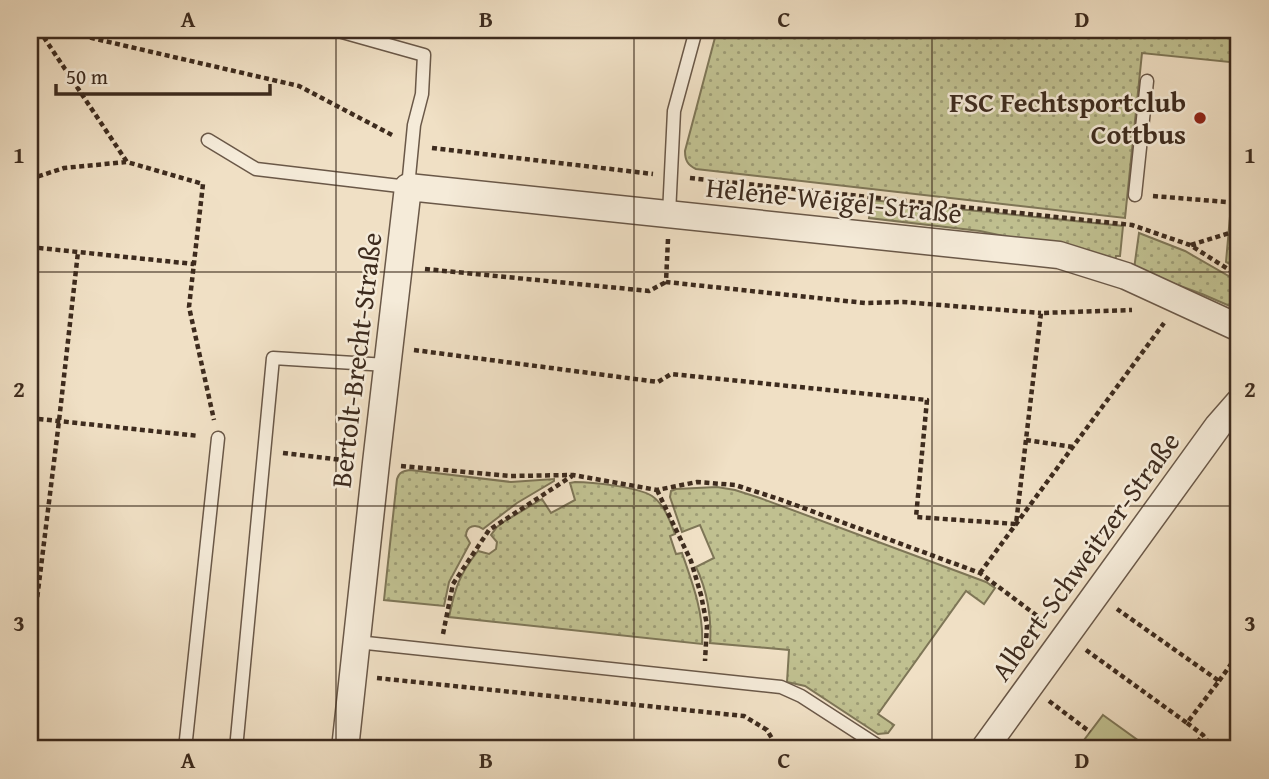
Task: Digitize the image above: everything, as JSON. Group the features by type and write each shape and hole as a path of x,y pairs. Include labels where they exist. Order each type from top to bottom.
{"street":[{"name":"Helene-Weigel-Straße","path":"408,187 1059,255 1126,276 1239,328"},
{"name":"Bertolt-Brecht-Straße","path":"345,749 376,463 396,357 408,187"},
{"name":"Albert-Schweitzer-Straße","path":"984,749 1239,401"}],"lane":[{"path":"208,140 256,169 408,187 414,125 422,94 424,55 335,30"},
{"path":"669,214 674,111 696,30"},
{"path":"1135,195 1147,81"},
{"path":"236,749 273,359 396,357"},
{"path":"185,749 218,438"},
{"path":"357,642 781,687 801,696 883,749"}],"path":[{"path":"30,48 36,30"},
{"path":"36,30 127,162"},
{"path":"57,30 299,86 412,146 1132,225 1190,246 1239,276"},
{"path":"30,179 64,168 127,162 203,184 190,307 218,438 30,418"},
{"path":"1135,195 1239,203"},
{"path":"666,282 669,214"},
{"path":"1190,246 1239,230"},
{"path":"30,247 194,264"},
{"path":"30,656 78,252"},
{"path":"414,268 649,291 666,282 864,303 903,302 1041,313 1144,310"},
{"path":"1016,524 1041,313"},
{"path":"980,573 1167,319"},
{"path":"396,357 658,382 671,374 927,400 916,517 1016,524"},
{"path":"1026,440 1073,447"},
{"path":"265,446 278,452 510,476 573,475 657,490 697,481 735,485 779,499 980,573 1203,735 1213,749"},
{"path":"442,650 453,584 489,530 573,475"},
{"path":"657,490 691,561 701,595 707,625 704,678"},
{"path":"1111,606 1219,681"},
{"path":"1187,723 1239,653"},
{"path":"370,678 744,716 767,730 778,749"},
{"path":"1043,697 1090,732"},
{"path":"1192,749 1203,735"}],"green space":[{"path":"717,30 1239,30 1239,63 1142,53 1125,218 696,169 688,162 685,151"},
{"path":"1233,182 1239,182 1239,269 1226,262"},
{"path":"871,200 1123,226 1120,256 1116,256 1115,263 980,231 869,218"},
{"path":"1139,233 1185,251 1239,282 1239,310 1134,269"},
{"path":"410,470 511,482 554,481 517,503 483,529 475,526 468,530 466,536 470,543 449,582 444,606 384,600 397,479 402,472"},
{"path":"570,483 636,490 652,496 660,503 675,534 670,536 676,554 682,553 693,586 701,621 702,644 449,617 453,598 466,567 478,551 489,554 496,549 497,542 491,535 497,527 542,499 551,513 575,500"},
{"path":"717,487 760,498 986,582 995,588 984,604 966,591 878,714 894,725 888,733 878,734 805,686 787,682 789,650 710,643 708,604 696,567 714,558 700,525 682,532 670,497 671,491 676,489"},
{"path":"1103,715 1139,741 1133,749 1078,748"}],"place":[{"name":"FSC Fechtsportclub Cottbus","path":"1200,118"}]}
